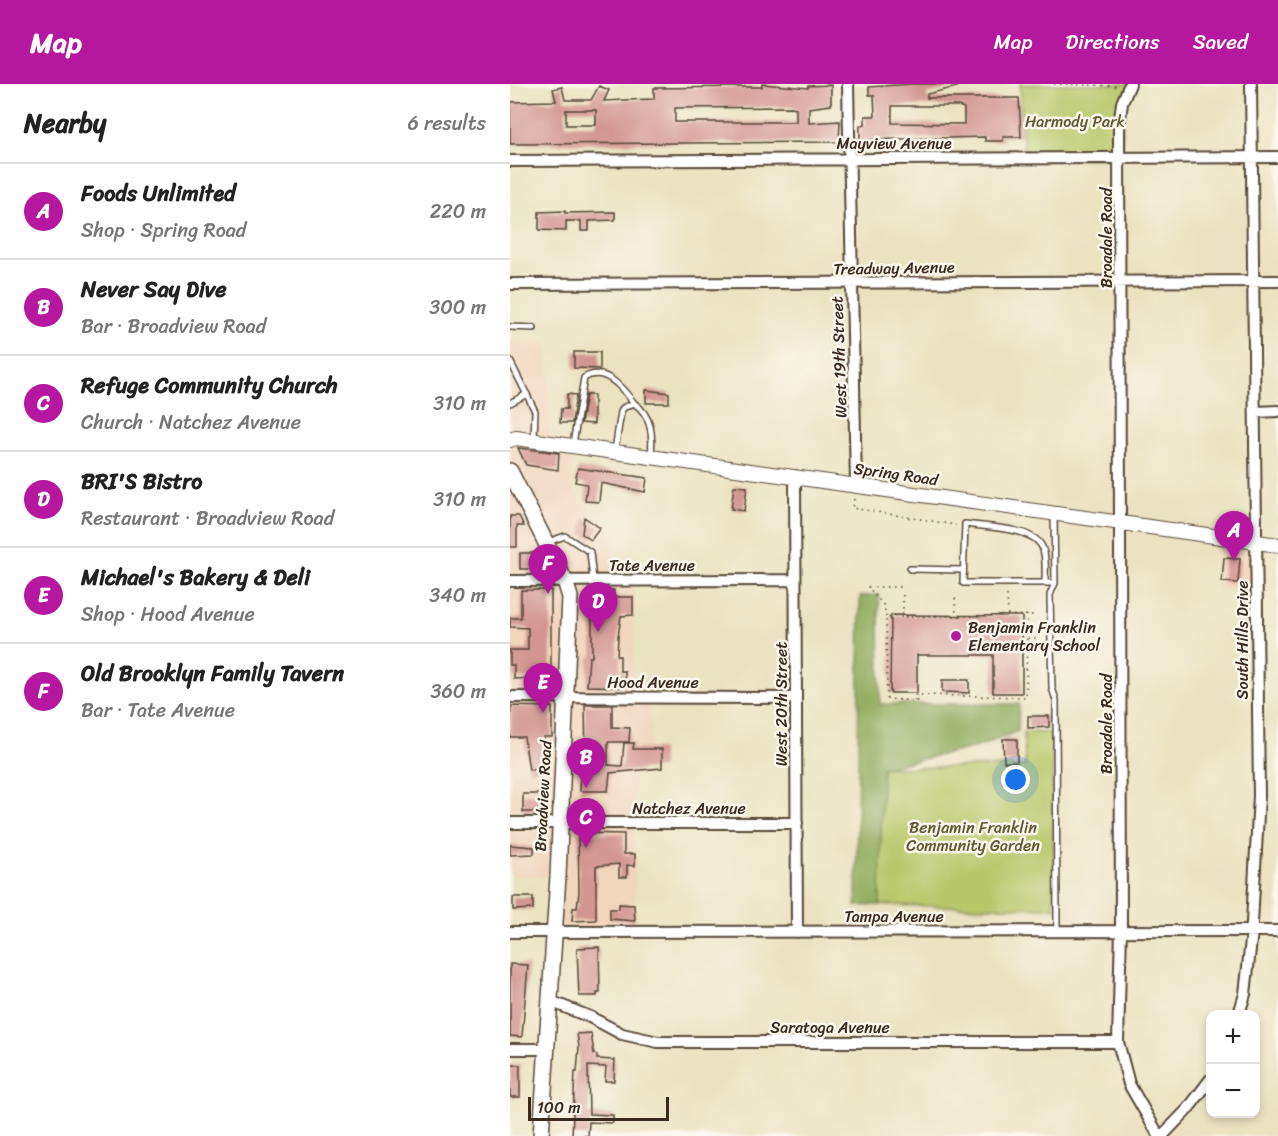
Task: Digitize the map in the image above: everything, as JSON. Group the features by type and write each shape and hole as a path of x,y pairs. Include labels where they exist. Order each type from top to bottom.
{"main road":[{"name":"Broadview Road","path":"510,471 565,580 570,597 560,823 541,1136"}],"street":[{"name":"West 19th Street","path":"848,84 855,490"},
{"name":"Broadale Road","path":"1130,84 1122,103 1119,126 1121,159 1121,930 1118,1042 1129,1084 1161,1136"},
{"name":"South Hills Drive","path":"1240,1010 1245,994 1252,930 1259,796 1251,84"},
{"name":"Mayview Avenue","path":"510,161 1278,157"},
{"name":"Treadway Avenue","path":"510,284 1278,281"},
{"path":"1256,412 1278,411"},
{"name":"Spring Road","path":"510,440 516,438 534,440 795,476 855,490 1054,514 1278,546"},
{"name":"West 20th Street","path":"795,476 797,932"},
{"name":"Tate Avenue","path":"510,581 795,580"},
{"name":"Hood Avenue","path":"510,697 796,698"},
{"name":"Natchez Avenue","path":"510,824 797,823"},
{"name":"Tampa Avenue","path":"510,932 1278,930"},
{"name":"Saratoga Avenue","path":"550,1000 622,1034 658,1042 1118,1042"},
{"path":"510,1049 547,1049"},
{"path":"1161,1136 1188,1110 1206,1085"}],"lane":[{"path":"510,327 534,328"},
{"path":"510,361 535,411 534,440"},
{"path":"572,446 584,378 596,375 612,379 641,409 652,429 651,457"},
{"path":"510,403 526,394"},
{"path":"615,452 621,412 623,408 634,403"},
{"path":"1054,514 1055,583 1050,595 1052,688 1056,700 1058,930"},
{"path":"1045,583 1041,544 1022,532 965,524 963,583 1045,583 1055,583"},
{"path":"546,543 565,536 590,552 593,580"},
{"path":"910,569 963,570"}],"path":[{"path":"1054,84 1118,86"},
{"path":"855,490 852,508 956,525"},
{"path":"903,587 868,587 884,606 887,699 916,701 915,695 1026,697 1027,615"},
{"path":"903,595 903,617"},
{"path":"1007,596 1008,616"},
{"path":"955,598 956,616"},
{"path":"886,618 1037,615"},
{"path":"1027,638 1037,638"}],"shaded area":[{"path":"510,341 548,341 550,442 576,446 570,486 593,516 613,529 613,580 634,580 634,697 650,697 651,760 634,760 635,932 554,932 558,877 510,876"},
{"path":"1217,537 1257,543 1257,590 1218,590"}],"green space":[{"name":"Harmody Park","path":"1020,84 1130,84 1125,93 1121,159 1024,158"},
{"path":"879,595 880,704 1019,704 1018,731 981,746 882,768 880,905 856,906 860,596"},
{"name":"Benjamin Franklin Community Garden","path":"1024,732 1052,733 1054,908 880,905 881,768 1025,766"}],"building":[{"path":"762,84 808,88 808,86 831,85 831,105 809,108 809,123 840,121 839,142 510,144 510,102 556,101 553,89 562,87 565,100 591,100 599,86 609,90 604,101 654,99 654,88 762,87","holes":["792,107 796,108 796,122 675,122 675,108","566,110 596,110 596,125 566,125"]},
{"path":"957,84 957,87 927,94 927,98 1019,98 1021,137 1003,137 1003,141 985,141 985,137 860,140 860,125 865,125 865,116 875,116 874,95 869,95 869,87","holes":["892,106 958,106 964,108 964,124 892,123"]},
{"path":"565,211 565,213 615,212 615,220 589,221 589,231 581,231 581,221 566,221 566,231 539,230 539,212"},
{"path":"574,352 600,352 600,369 574,368"},
{"path":"646,390 669,393 669,403 646,403"},
{"path":"567,394 576,395 572,423 560,423 561,409 567,409"},
{"path":"586,395 594,395 594,424 581,423"},
{"path":"518,448 559,453 558,470 526,465"},
{"path":"578,468 647,478 645,492 601,483 599,502 585,501 587,484 575,482"},
{"path":"734,486 747,487 744,511 731,509"},
{"path":"510,516 519,516 524,526 517,526 517,547 510,547"},
{"path":"584,517 600,528 591,540 582,534"},
{"path":"520,553 538,553 546,569 520,569"},
{"path":"1224,558 1240,559 1238,583 1222,582"},
{"path":"521,590 551,590 551,682 533,682 533,678 514,679 514,665 510,665 510,650 528,650 528,628 510,627 510,618 521,618"},
{"path":"614,590 614,597 633,597 633,615 621,616 618,637 617,656 620,656 620,671 625,671 625,687 587,686 589,657 592,657 592,591"},
{"name":"Benjamin Franklin Elementary School","path":"891,615 1022,616 1022,693 993,693 993,655 917,655 917,693 890,693"},
{"path":"942,680 969,680 969,693 942,692"},
{"path":"585,705 612,705 612,727 630,728 629,742 608,742 608,765 622,766 624,743 634,743 633,749 662,749 662,768 610,773 608,791 580,791 581,764 586,764"},
{"path":"511,706 552,707 552,737 544,737 546,769 529,770 524,737 510,737"},
{"path":"1028,716 1049,716 1049,727 1028,728"},
{"path":"1003,739 1017,739 1017,762 1004,762"},
{"path":"523,794 543,794 543,812 523,812"},
{"path":"578,833 624,834 624,854 635,854 635,866 627,865 627,877 619,877 619,864 596,866 596,920 572,921 573,908 577,908 579,892"},
{"path":"510,845 534,847 534,854 510,855"},
{"path":"513,897 533,897 533,909 513,910"},
{"path":"619,904 634,905 635,921 610,919 610,909 619,909"},
{"path":"599,947 600,993 597,993 597,996 579,996 577,948"},
{"path":"510,964 528,965 522,1037 510,1036"},
{"path":"591,1033 597,1059 615,1060 614,1081 605,1081 606,1067 588,1066 589,1114 613,1115 613,1123 589,1122 588,1136 572,1136 575,1072 577,1072 579,1047 577,1034"},
{"path":"510,1065 520,1065 520,1097 510,1097"}],"place":[{"name":"Foods Unlimited","path":"1234,561"},
{"name":"Old Brooklyn Family Tavern","path":"548,594"},
{"name":"BRI'S Bistro","path":"598,632"},
{"name":"Benjamin Franklin Elementary School","path":"956,636"},
{"name":"Michael's Bakery & Deli","path":"543,713"},
{"name":"Never Say Dive","path":"586,788"},
{"name":"Refuge Community Church","path":"586,848"}]}
